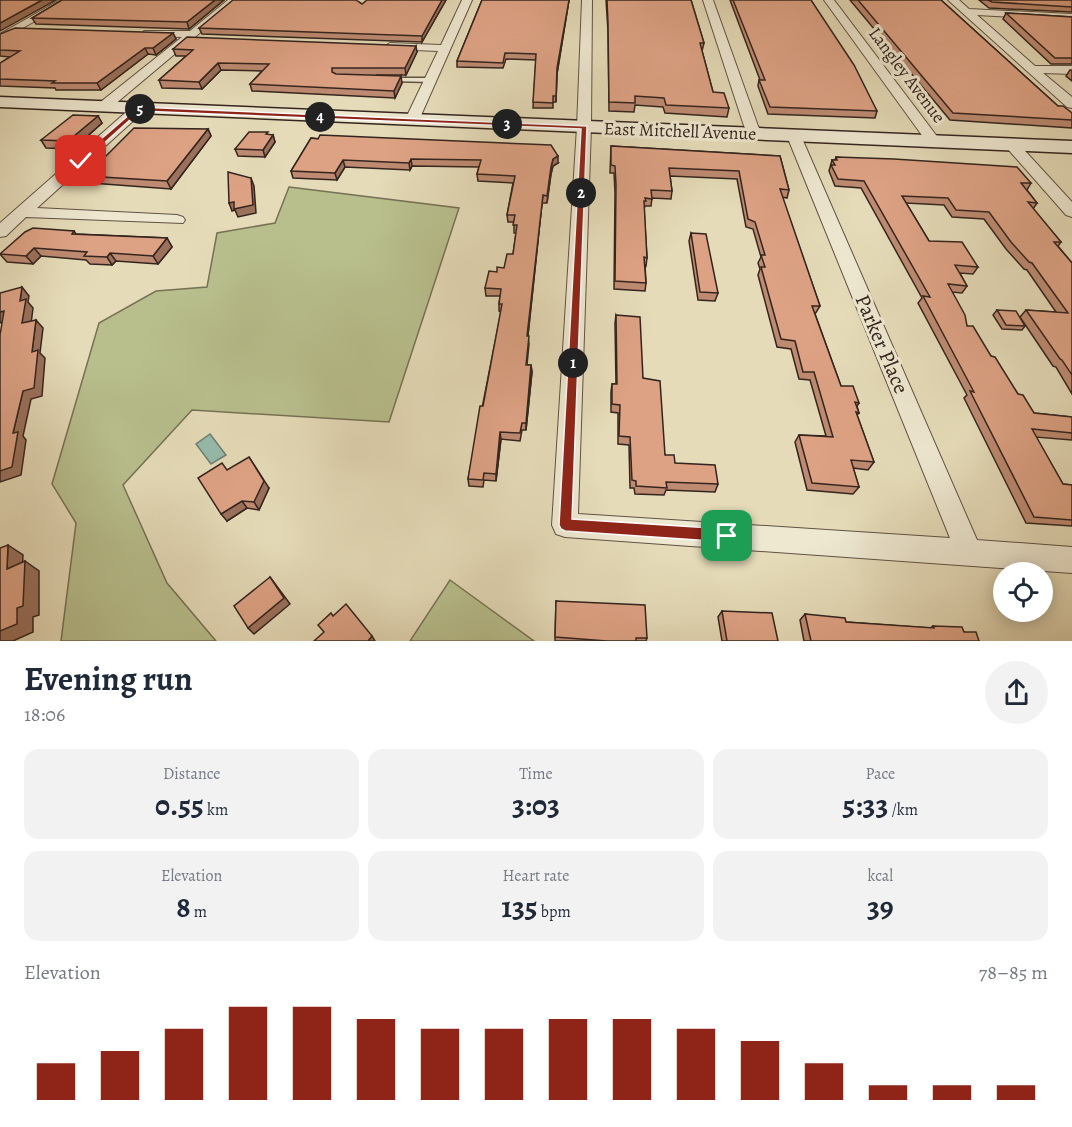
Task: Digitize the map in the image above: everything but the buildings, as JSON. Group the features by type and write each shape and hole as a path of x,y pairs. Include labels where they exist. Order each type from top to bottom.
{"street":[{"path":"0,38 67,0"},
{"path":"103,107 234,0"},
{"path":"412,120 467,0"},
{"path":"587,0 584,127 565,525 1072,560"},
{"path":"708,0 751,126 756,134"},
{"name":"Langley Avenue","path":"829,0 934,142"},
{"path":"953,0 1072,104"},
{"path":"968,12 1072,17"},
{"path":"16,29 40,30"},
{"path":"134,32 210,40"},
{"path":"373,46 446,48"},
{"path":"1031,69 1072,69"},
{"name":"East Mitchell Avenue","path":"0,102 1072,147"},
{"path":"0,232 138,109"},
{"name":"Parker Place","path":"794,136 969,552"},
{"path":"1011,144 1072,212"},
{"path":"23,212 177,220"}],"lane":[{"path":"384,78 431,80"}],"green space":[{"path":"289,187 459,208 389,422 192,410 123,485 167,583 216,641 61,641 76,523 52,484 99,323 156,291 207,287 217,233 275,223"},
{"path":"450,580 534,641 410,641"}],"shaded area":[{"path":"210,434 226,455 211,464 196,444"}],"route":[{"path":"81,161 138,109 584,127 565,525 727,536"}]}
